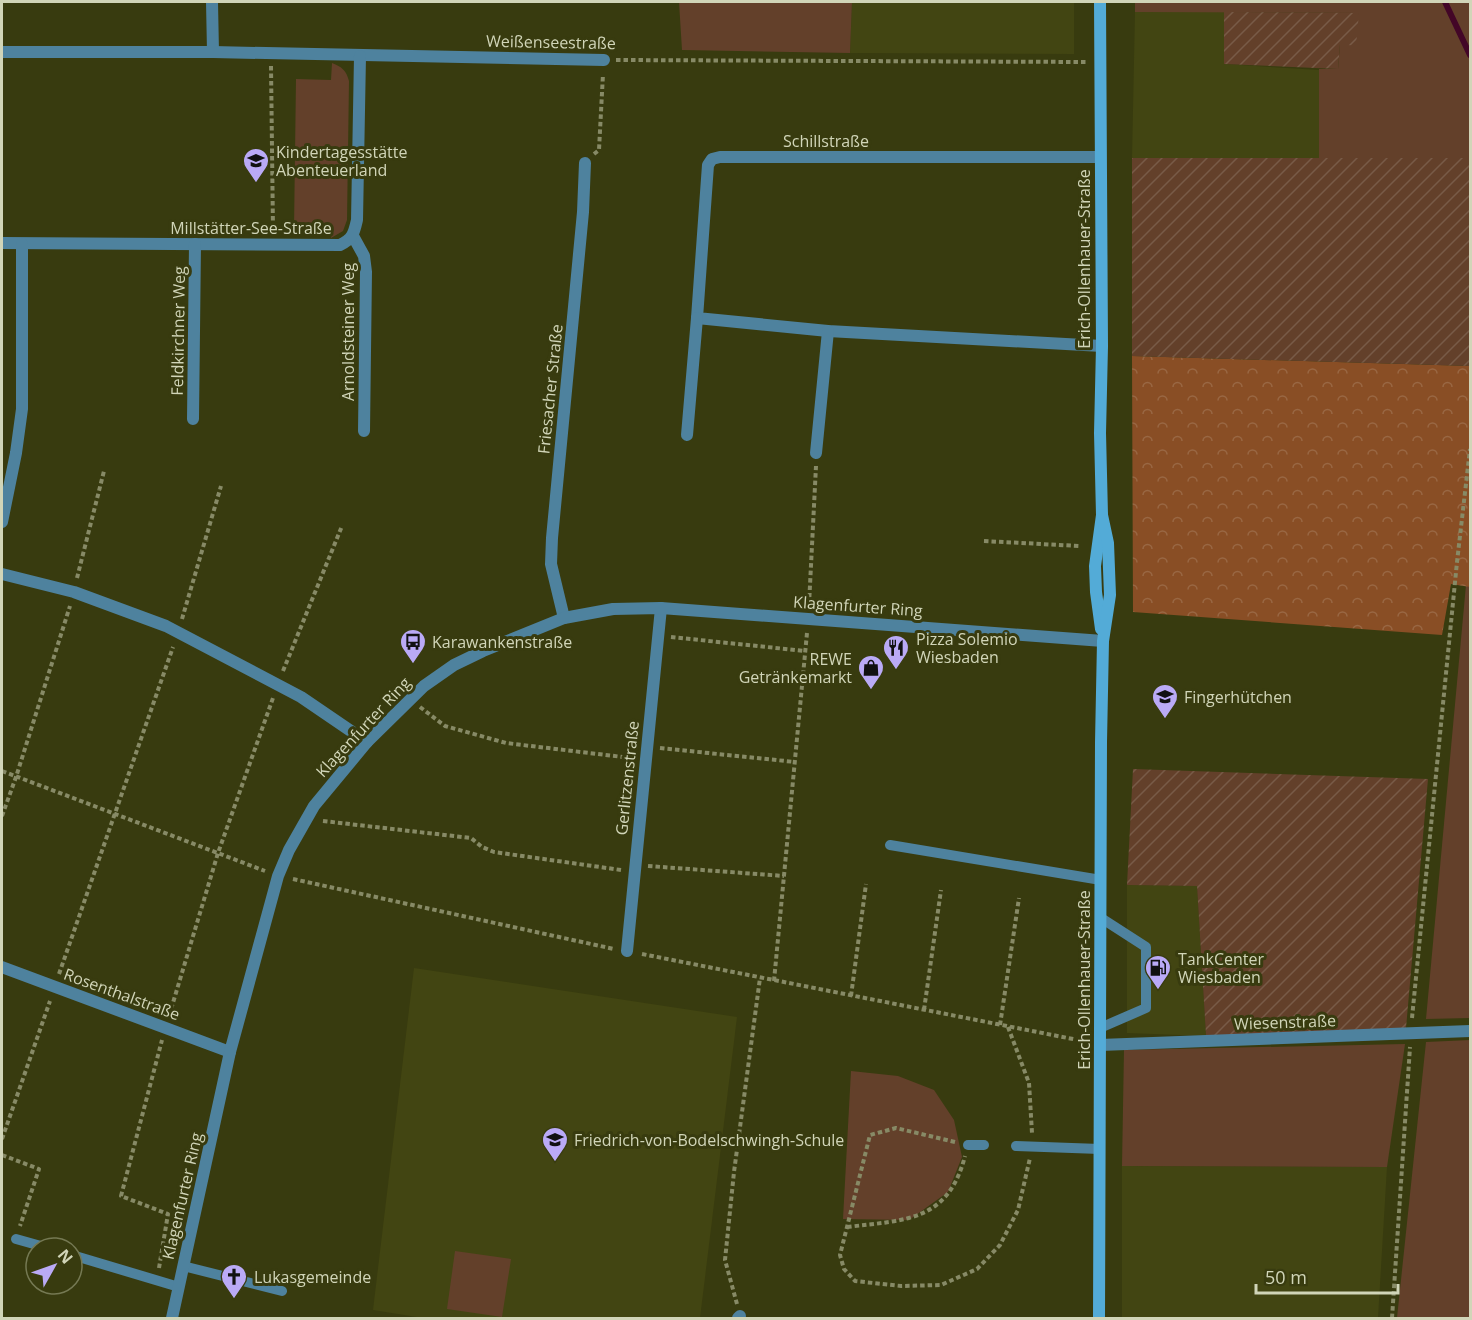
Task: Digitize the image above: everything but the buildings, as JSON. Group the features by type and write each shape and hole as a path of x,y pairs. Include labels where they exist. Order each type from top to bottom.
{"street":[{"path":"212,2 213,52"},
{"name":"Erich-Ollenhauer-Straße","path":"1099,1318 1103,641 1095,566 1102,515 1100,2"},
{"name":"Weißenseestraße","path":"2,52 213,52 604,60"},
{"name":"Millstätter-See-Straße","path":"2,243 340,245 353,236 357,220 360,56"},
{"name":"Schillstraße","path":"687,435 708,165 712,159 720,157 1100,157"},
{"name":"Friesacher Straße","path":"564,618 551,564 552,538 584,212 585,163"},
{"name":"Arnoldsteiner Weg","path":"353,236 364,256 366,272 364,431"},
{"path":"2,522 22,409 22,244"},
{"name":"Feldkirchner Weg","path":"193,419 195,244"},
{"path":"697,318 828,331 1102,346"},
{"path":"816,453 828,331"},
{"path":"2,574 74,592 178,632 301,697 367,742"},
{"name":"Klagenfurter Ring","path":"172,1318 230,1052 278,876 289,850 314,806 367,742 424,686 454,665 564,618 613,609 661,608 1103,641"},
{"name":"Gerlitzenstraße","path":"627,951 661,608"},
{"name":"Rosenthalstraße","path":"2,967 230,1052"},
{"name":"Wiesenstraße","path":"1100,1045 1470,1031"}],"lane":[{"path":"890,845 1101,880"},
{"path":"1100,1028 1146,1008 1146,947 1101,918"},
{"path":"969,1145 984,1145"},
{"path":"1016,1146 1100,1149"},
{"path":"16,1239 24,1241"},
{"path":"84,1258 179,1287"},
{"path":"183,1266 282,1291"}],"path":[{"path":"271,54 274,245"},
{"name":"Weißenseestraße","path":"604,60 1100,62"},
{"path":"585,163 599,150 604,60"},
{"path":"1392,1318 1411,1033 1470,449"},
{"path":"2,816 74,592 104,471"},
{"path":"774,981 808,618 816,472"},
{"path":"2,1139 178,632 220,486"},
{"path":"158,1280 168,1214 121,1196 166,1028 218,854 278,685 342,526"},
{"path":"984,542 1079,546"},
{"path":"658,636 805,651"},
{"path":"410,700 445,726 506,743 795,762"},
{"path":"2,771 278,876 627,951 1100,1045"},
{"path":"308,819 471,838 482,848 494,852 635,869 784,876"},
{"path":"851,996 866,884"},
{"path":"924,1010 941,890"},
{"path":"1000,1025 1019,898"},
{"path":"739,1317 725,1260 734,1172 760,978"},
{"path":"1008,1027 1029,1083 1032,1135"},
{"path":"847,1227 920,1216 942,1202 961,1172 969,1145 896,1128 870,1135 847,1227 840,1255 844,1269 855,1281 901,1286 940,1285 977,1269 1000,1245 1018,1210 1030,1164"},
{"path":"2,1155 39,1169 16,1239"}],"shaded area":[{"path":"679,2 852,2 850,53 682,50"},
{"path":"852,2 1074,2 1074,54 850,53"},
{"path":"1135,2 1470,2 1470,158 1319,158 1319,69 1338,69 1340,44 1359,13 1135,12"},
{"path":"1135,12 1224,12 1224,64 1319,70 1319,158 1132,158"},
{"path":"1224,12 1359,13 1356,46 1340,44 1338,69 1224,64"},
{"path":"332,63 343,69 349,81 347,220 343,231 331,238 332,230 294,229 296,79 331,80"},
{"path":"1132,158 1470,158 1470,366 1132,356"},
{"path":"1466,585 1470,587 1470,1018 1426,1019"},
{"path":"1133,769 1428,779 1406,1028 1206,1036 1197,886 1127,885"},
{"path":"1127,885 1197,886 1206,1036 1127,1033"},
{"name":"Friedrich-von-Bodelschwingh-Schule","path":"414,968 737,1017 700,1318 423,1318 373,1310"},
{"path":"1470,1040 1470,1318 1397,1318 1426,1042"},
{"path":"1405,1044 1387,1167 1122,1166 1124,1050"},
{"path":"851,1071 898,1076 934,1090 954,1120 962,1157 948,1192 909,1220 843,1219"},
{"path":"1122,1166 1387,1167 1378,1318 1122,1318"},
{"path":"455,1251 511,1259 502,1317 447,1309"}],"green space":[{"path":"1132,356 1470,366 1470,587 1451,584 1442,635 1133,612"}],"waterway":[{"path":"1445,2 1470,55"}],"place":[{"name":"Kindertagesstätte Abenteuerland","path":"256,184"},
{"name":"Karawankenstraße","path":"413,665"},
{"name":"Pizza Solemio Wiesbaden","path":"896,671"},
{"name":"REWE Getränkemarkt","path":"871,691"},
{"name":"Fingerhütchen","path":"1165,720"},
{"name":"TankCenter Wiesbaden","path":"1158,991"},
{"name":"Friedrich-von-Bodelschwingh-Schule","path":"555,1163"},
{"name":"Lukasgemeinde","path":"234,1300"}]}
